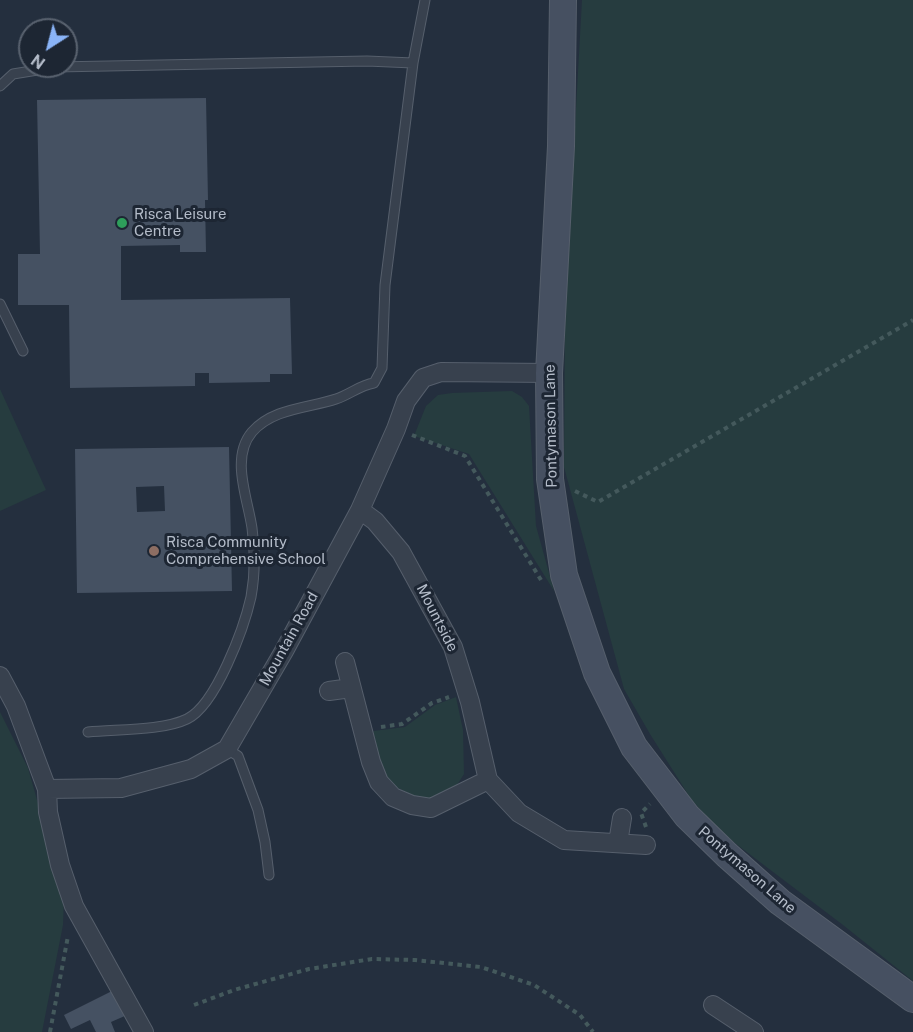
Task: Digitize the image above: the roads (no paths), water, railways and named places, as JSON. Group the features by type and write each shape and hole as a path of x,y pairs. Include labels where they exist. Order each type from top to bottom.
{"street":[{"name":"Pontymason Lane","path":"563,0 561,146 549,373 550,479 564,575 597,673 634,747 687,816 780,902 913,999"},
{"name":"Mountain Road","path":"227,749 284,651 360,510 406,401 423,378 441,372 549,373"},
{"name":"Mountside","path":"360,510 375,521 402,552 453,647 488,780 519,813 564,840 646,845"},
{"path":"345,662 371,762 379,782 393,797 412,805 431,808 488,780"},
{"path":"0,676 16,706 47,789 48,812 60,866 74,906 144,1032"},
{"path":"329,691 351,688"},
{"path":"47,789 121,788 191,769 227,749"},
{"path":"618,843 622,818"},
{"path":"712,1005 754,1032"}],"lane":[{"path":"88,732 173,725 189,718 201,709 223,674 240,635 251,596 254,563 253,532 241,468 243,450 251,433 261,424 292,410 337,399 367,384 374,383 382,368 385,285 412,63 425,0"},
{"path":"0,86 13,74 56,67 367,61 412,63"},
{"path":"0,304 23,351"},
{"path":"227,749 238,756 258,810 269,875"}],"place":[{"name":"Risca Leisure Centre","path":"122,223"},
{"name":"Risca Community Comprehensive School","path":"154,551"}]}
